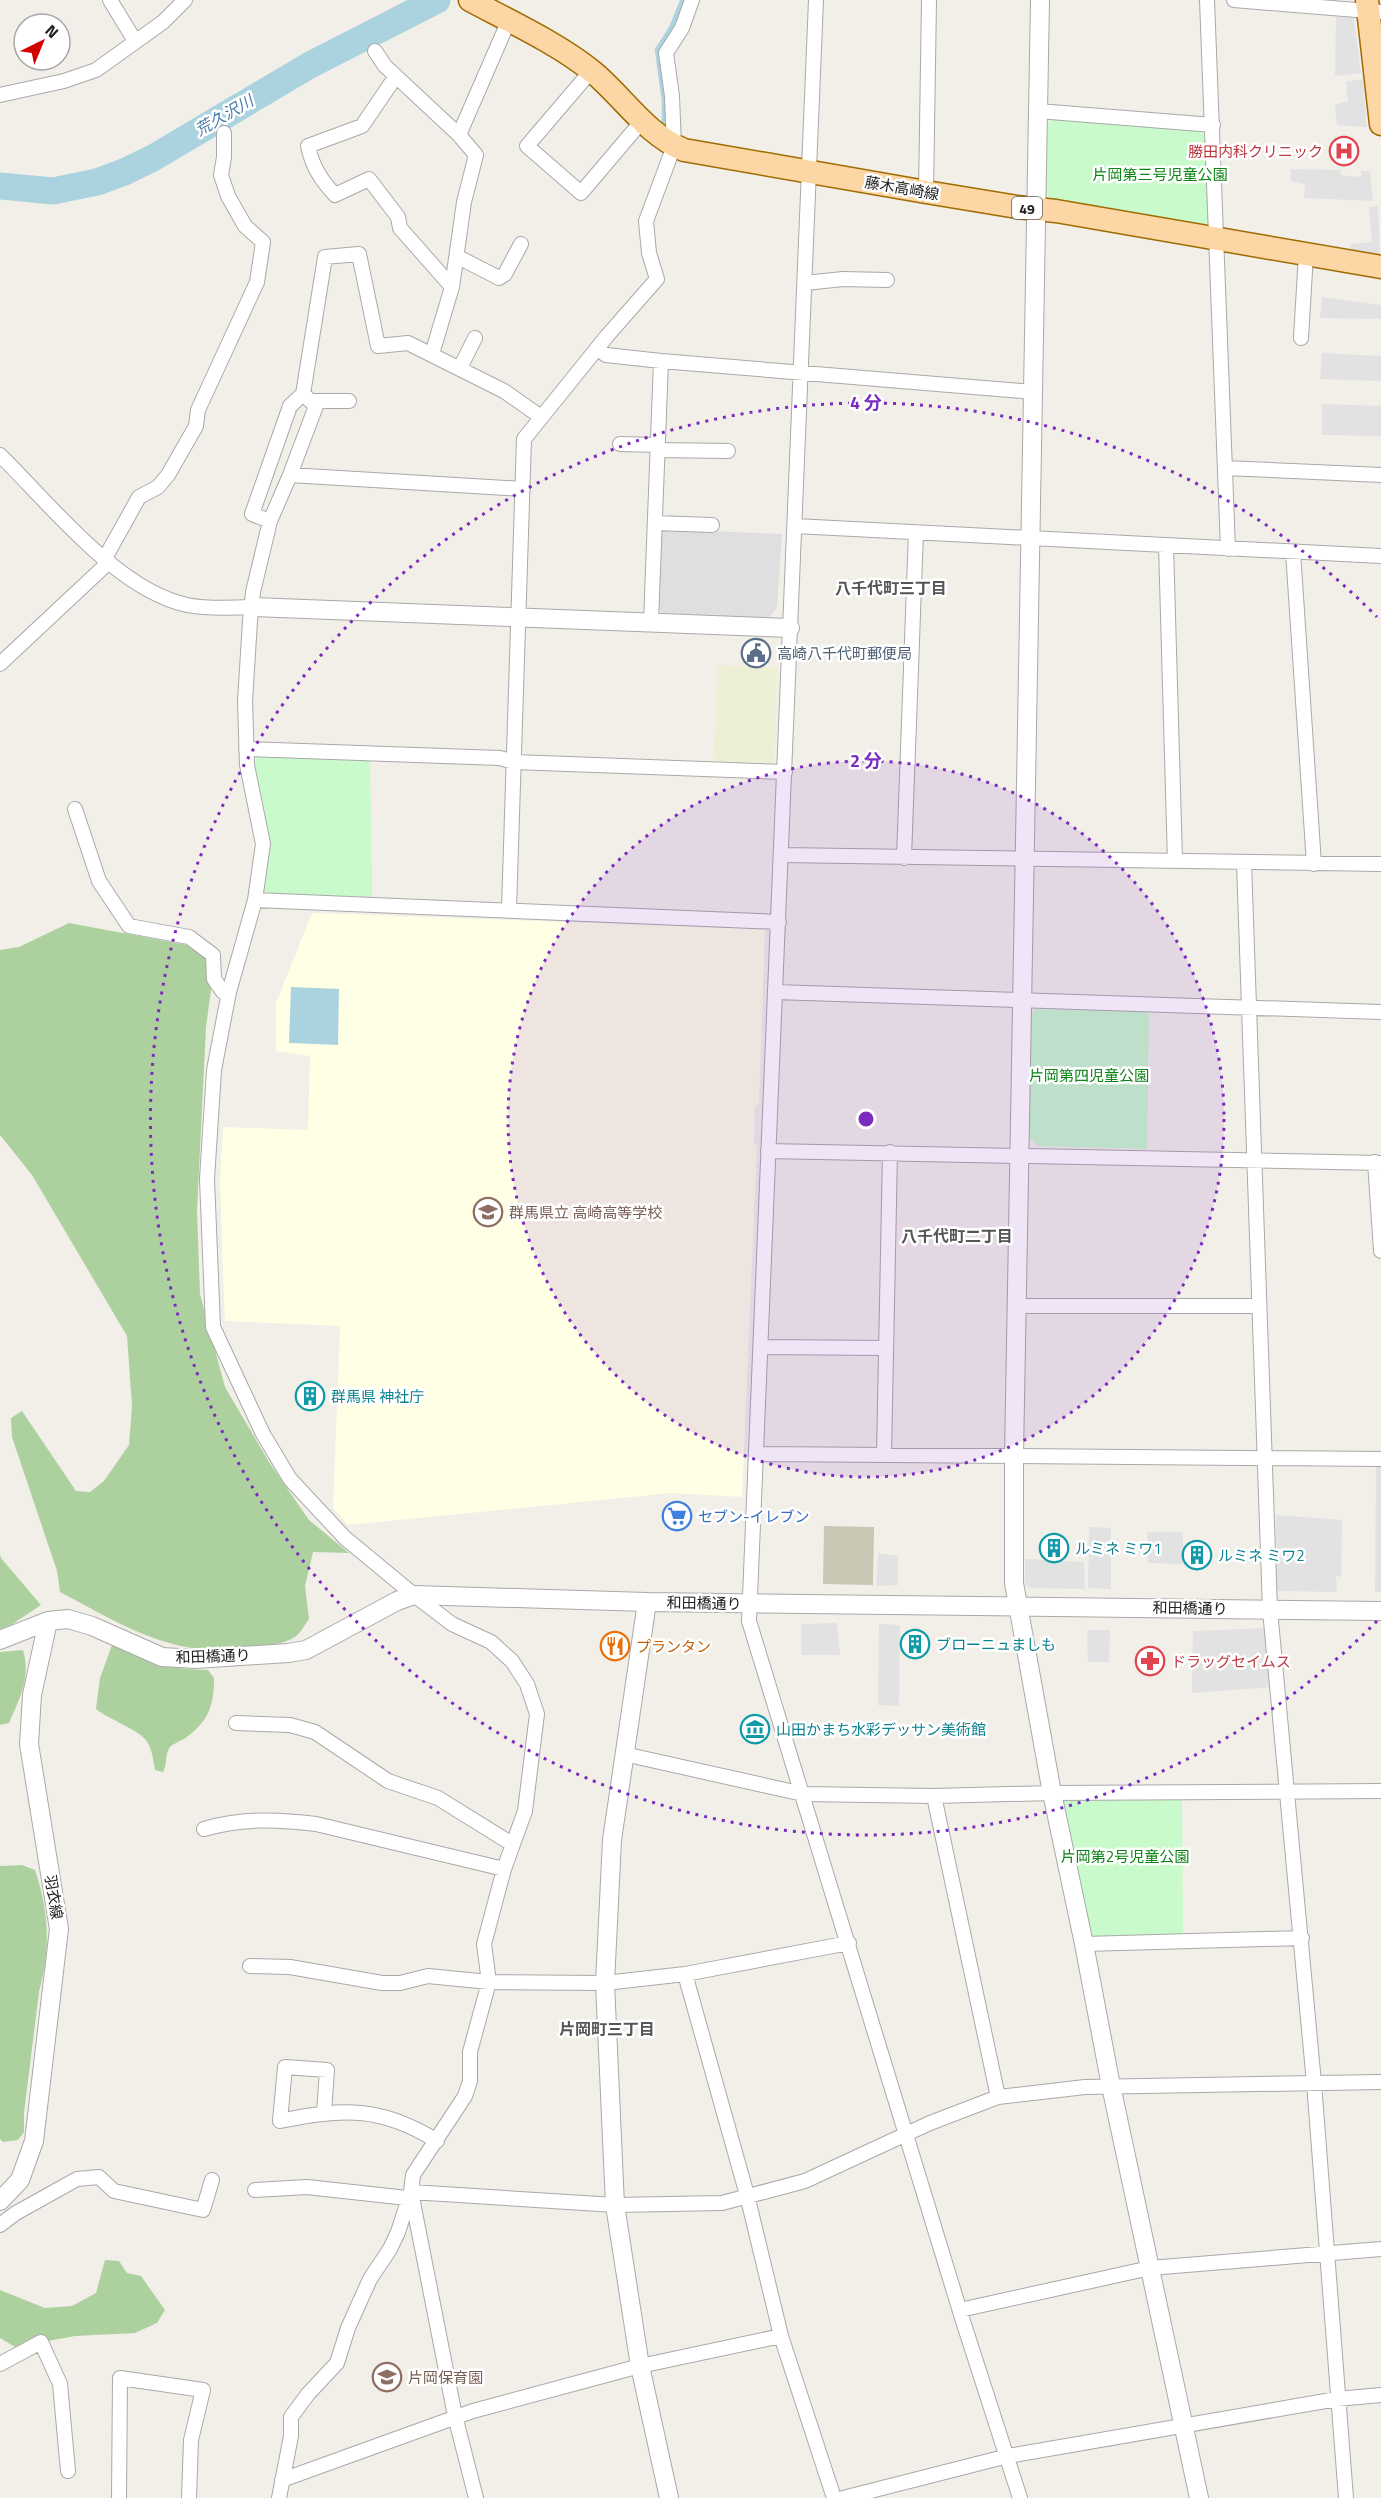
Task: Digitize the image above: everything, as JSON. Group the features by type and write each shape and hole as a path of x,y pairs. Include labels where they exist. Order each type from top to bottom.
{"main road":[{"name":"藤木高崎線","path":"470,0 591,70 613,89 642,121 674,146 684,150 1381,267"},
{"path":"1372,7 1381,124"}],"street":[{"path":"110,0 135,41"},
{"path":"0,95 64,81 96,70 163,22 185,0"},
{"path":"509,909 524,439 657,279 649,253 646,217 674,146 672,96 666,53 682,28 692,0"},
{"path":"816,0 749,1621 960,2310 1020,2498"},
{"path":"926,192 929,0"},
{"path":"1040,0 1014,1456 1014,1583 1052,1793 1111,2086 1199,2498"},
{"path":"1207,0 1228,549"},
{"path":"1234,0 1372,7"},
{"path":"459,135 508,20"},
{"path":"375,51 385,66 459,135 476,155 464,202 452,287 432,354"},
{"path":"591,70 527,146 581,193 642,121"},
{"path":"396,76 362,126 308,146 311,160 335,195 369,179 398,217 400,228 452,287"},
{"path":"1038,111 1212,125"},
{"path":"0,664 107,560 140,497 158,487 168,475 196,426 198,410 257,282 263,242 245,226 228,196 221,175 224,133"},
{"path":"458,257 499,278 505,274 521,244"},
{"path":"307,398 325,257 359,254 378,346 408,343 504,391 542,417"},
{"path":"1301,338 1306,254"},
{"path":"806,283 843,279 887,280"},
{"path":"460,368 476,338"},
{"path":"598,349 606,355 661,362 1033,392"},
{"path":"651,622 661,362"},
{"path":"279,2498 291,2436 291,2417 308,2394 337,2363 348,2328 370,2279 390,2249 398,2232 413,2175 465,2096 470,2081 471,2052 489,1982 484,1944 504,1869 525,1811 537,1714 527,1684 512,1660 490,1642 452,1624 414,1595 345,1538 290,1479 263,1434 213,1327 207,1179 214,1070 229,992 255,900 263,838 251,790 246,749 245,701 251,608 270,521 316,406 307,398"},
{"path":"270,521 252,514 290,406 307,398 349,401"},
{"path":"620,444 728,451"},
{"path":"0,455 44,502 107,560 151,590 187,605 790,628"},
{"path":"1225,468 1381,475"},
{"path":"290,475 523,489"},
{"path":"655,523 712,525"},
{"path":"795,526 1381,556"},
{"path":"904,858 916,532"},
{"path":"1166,544 1175,861"},
{"path":"1293,552 1314,864"},
{"path":"246,749 500,758 514,762 785,772"},
{"path":"75,809 99,881 129,926 189,937 213,955 214,979 222,992 229,992"},
{"path":"781,855 1244,864 1381,864"},
{"path":"1244,864 1270,1610 1302,1938 1329,2254 1337,2399 1346,2498"},
{"path":"255,900 779,922"},
{"path":"775,992 1381,1012"},
{"path":"768,1151 1378,1162 1381,1251"},
{"path":"884,1455 890,1152"},
{"path":"1017,1306 1259,1306"},
{"path":"761,1347 885,1348"},
{"path":"757,1454 1381,1459"},
{"name":"和田橋通り","path":"48,1621 68,1619 92,1626 162,1657 196,1659 306,1650 397,1601 414,1595 647,1602 1381,1611"},
{"path":"647,1602 612,1840 605,1983 615,2205 640,2366 669,2498"},
{"path":"0,1640 48,1621"},
{"name":"羽衣線","path":"0,2201 20,2180 33,2141 59,1929 29,1744 32,1695 48,1621"},
{"path":"236,1723 290,1725 315,1732 388,1781 438,1798 512,1845"},
{"path":"624,1754 803,1794 934,1796 1381,1791"},
{"path":"934,1796 998,2097"},
{"path":"204,1829 231,1821 284,1820 316,1824 504,1869"},
{"path":"1084,1944 1302,1938"},
{"path":"250,1966 290,1967 382,1983 400,1983 428,1976 489,1982 605,1983 685,1974 849,1943"},
{"path":"685,1974 747,2196 781,2336 834,2498"},
{"path":"324,2112 327,2070 285,2067 280,2121 324,2112 386,2117 411,2125 437,2141"},
{"path":"255,2190 307,2187 409,2195 615,2205 722,2203 805,2181 906,2134 998,2097 1111,2086 1381,2082"},
{"path":"0,2225 16,2213 77,2179 99,2177 114,2191 203,2210 212,2181"},
{"path":"409,2195 455,2416 476,2498"},
{"path":"960,2310 1150,2268 1381,2249"},
{"path":"282,2480 455,2416 640,2366 781,2336"},
{"path":"0,2364 41,2342 60,2384 68,2471"},
{"path":"119,2498 120,2378 203,2390 191,2440 189,2498"},
{"path":"843,2498 1008,2456 1337,2399 1381,2395"}],"shaded area":[{"path":"1336,17 1354,18 1361,73 1335,76"},
{"path":"1363,79 1367,127 1337,125 1335,105 1348,101 1346,82"},
{"path":"1291,169 1340,170 1341,175 1361,177 1361,171 1370,171 1373,201 1304,198 1305,184 1290,181"},
{"path":"1378,206 1380,255 1351,254 1350,244 1372,242 1369,207"},
{"path":"1322,297 1381,305 1381,319 1320,318"},
{"path":"1322,353 1381,356 1381,381 1320,379"},
{"path":"1322,404 1381,406 1381,436 1322,435"},
{"path":"659,529 782,534 777,608 767,620 662,613 656,607"},
{"path":"718,665 777,667 774,763 770,765 713,763"},
{"name":"群馬県立 高崎高等学校","path":"312,913 765,929 759,1103 755,1107 754,1143 757,1145 742,1497 671,1493 348,1525 333,1508 340,1326 225,1321 222,1247 220,1178 223,1127 308,1130 310,1056 276,1051 276,1003"},
{"path":"1376,1467 1381,1467 1381,1592 1375,1592"},
{"path":"1276,1515 1342,1520 1341,1577 1336,1576 1337,1592 1277,1591"},
{"path":"824,1526 874,1527 873,1585 823,1584"},
{"path":"1089,1527 1111,1528 1111,1589 1088,1588"},
{"path":"1147,1532 1183,1532 1183,1564 1148,1563"},
{"path":"878,1553 898,1556 898,1585 876,1586"},
{"path":"1025,1559 1084,1562 1085,1589 1030,1588 1025,1585"},
{"path":"837,1623 840,1655 802,1655 801,1624"},
{"path":"879,1624 900,1625 899,1706 878,1705"},
{"path":"1268,1628 1273,1687 1192,1693 1193,1631"},
{"path":"1087,1630 1110,1630 1109,1662 1088,1662"}],"green space":[{"name":"片岡第三号児童公園","path":"1052,119 1199,131 1206,137 1209,222 1201,228 1055,203 1046,194 1047,125"},
{"path":"261,755 370,761 372,897 268,894 262,889 251,765"},
{"path":"69,923 187,945 206,958 211,990 206,1027 197,1211 200,1294 225,1387 269,1462 309,1520 349,1553 313,1552 305,1586 309,1619 297,1635 284,1642 246,1649 219,1650 170,1643 127,1627 60,1592 57,1571 12,1437 11,1418 22,1411 76,1491 90,1492 104,1481 129,1445 132,1406 127,1336 32,1175 0,1135 0,950 19,947"},
{"name":"片岡第四児童公園","path":"1036,1009 1149,1012 1147,1149 1038,1146 1029,1137 1032,1013"},
{"path":"0,1554 41,1605 11,1625 0,1629"},
{"path":"112,1645 158,1664 208,1670 214,1678 213,1697 208,1713 192,1733 169,1749 163,1772 155,1770 151,1749 145,1739 96,1709 100,1678"},
{"path":"23,1650 26,1669 23,1687 9,1723 0,1725 0,1652"},
{"name":"片岡第2号児童公園","path":"1182,1792 1183,1941 1084,1944 1052,1793"},
{"path":"22,1865 35,1870 40,1885 46,1915 47,1945 24,2113 24,2132 18,2140 3,2142 0,2139 0,1866"},
{"path":"105,2260 119,2261 127,2273 141,2276 165,2310 157,2323 135,2333 75,2336 15,2347 0,2338 0,2290 45,2308 72,2306 96,2293"}],"water":[{"path":"291,987 339,989 338,1045 289,1043"}],"waterway":[{"name":"荒久沢川","path":"0,186 53,191 97,182 124,172 153,158 310,65 437,0"},
{"path":"664,127 664,100 657,50 671,28 682,1"}],"place":[{"name":"勝田内科クリニック","path":"1344,151"},
{"name":"高崎八千代町郵便局","path":"756,653"},
{"name":"群馬県立 高崎高等学校","path":"488,1212"},
{"name":"群馬県 神社庁","path":"310,1396"},
{"name":"セブン-イレブン","path":"677,1516"},
{"name":"ルミネ ミワ1","path":"1054,1548"},
{"name":"ルミネ ミワ2","path":"1197,1555"},
{"name":"ブローニュましも","path":"915,1644"},
{"name":"プランタン","path":"615,1646"},
{"name":"ドラッグセイムス","path":"1150,1661"},
{"name":"山田かまち水彩デッサン美術館","path":"755,1729"},
{"name":"片岡保育園","path":"387,2377"}],"district":[{"name":"八千代町三丁目","path":"891,588"},
{"name":"八千代町二丁目","path":"957,1236"},
{"name":"片岡町三丁目","path":"607,2029"}]}
